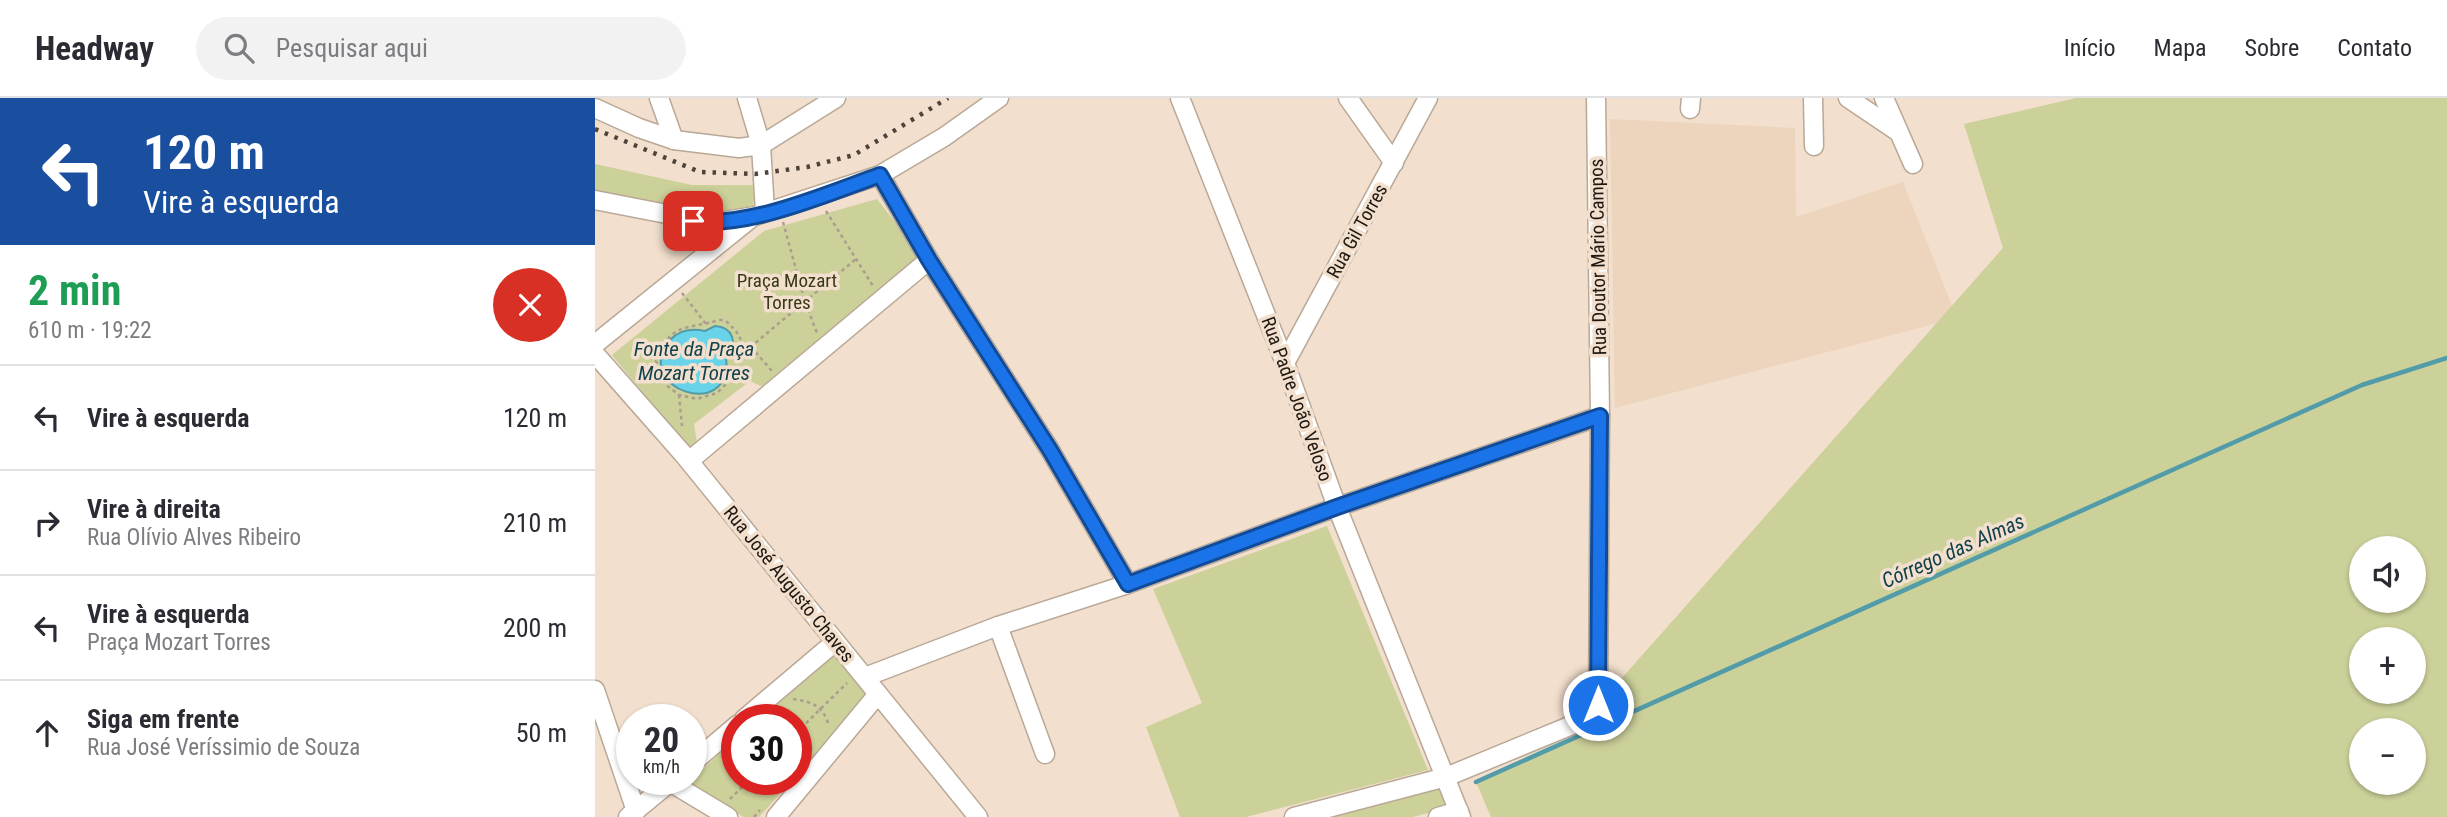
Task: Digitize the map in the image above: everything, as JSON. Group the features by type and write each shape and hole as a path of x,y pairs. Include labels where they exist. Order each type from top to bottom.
{"street":[{"path":"659,98 674,140"},
{"path":"747,98 761,145 767,212"},
{"path":"595,108 674,140 739,148 761,145 836,98"},
{"path":"595,200 713,223 767,212 880,175 944,137 999,98"},
{"name":"Rua Padre João Veloso","path":"1180,98 1285,363 1337,507 1460,814"},
{"path":"1348,98 1394,163"},
{"name":"Rua Gil Torres","path":"1285,363 1428,98"},
{"name":"Rua Doutor Mário Campos","path":"1294,817 1446,777 1577,723 1598,705 1600,416 1596,98"},
{"path":"1812,98 1814,146"},
{"path":"1848,98 1897,131"},
{"path":"1884,98 1913,164"},
{"path":"880,175 929,260 1050,450 1128,584"},
{"path":"595,344 767,212"},
{"path":"687,458 782,383 929,260"},
{"name":"Rua José Augusto Chaves","path":"595,354 687,458 835,642 856,680 878,694 978,817"},
{"path":"856,680 998,626 1128,584 1337,507 1600,416"},
{"path":"998,626 1045,754"},
{"path":"768,704 786,693 835,642"},
{"path":"595,690 632,814 654,795"},
{"path":"776,817 878,694"},
{"path":"707,750 721,739"},
{"path":"698,795 726,811"},
{"path":"1438,817 1460,814"}],"path":[{"path":"817,197 882,300"},
{"path":"767,212 815,331 827,346"},
{"path":"742,354 856,259"},
{"path":"673,283 706,324"},
{"path":"725,320 743,342 742,354 729,381 717,393 697,399 679,395 665,384 656,361 663,344 674,331 706,324 725,320"},
{"path":"751,347 782,383"},
{"path":"679,395 687,458"},
{"path":"812,717 856,680"},
{"path":"786,693 802,690"},
{"path":"786,693 813,702 821,708 830,728 837,720"},
{"path":"812,749 815,746"},
{"path":"726,811 738,795"}],"shaded area":[{"path":"1610,119 1795,128 1796,217 1903,182 1957,318 1615,408"}],"green space":[{"path":"2076,98 2447,98 2447,817 1491,817 1476,782 1600,726 1598,705 2003,248 1964,124"},
{"path":"595,164 692,185 755,185 753,206 709,214 595,190"},
{"name":"Praça Mozart Torres","path":"877,199 926,262 763,387 750,381 694,424 697,443 689,449 612,355 764,231"},
{"path":"1327,526 1428,770 1246,817 1180,817 1146,727 1202,703 1153,589"},
{"path":"834,652 870,693 812,758 812,704 775,704"},
{"path":"721,752 721,795 779,795 759,817 744,817 705,795 707,765"},
{"path":"1440,783 1446,808 1413,817 1316,817"}],"water":[{"name":"Fonte da Praça Mozart Torres","path":"715,326 726,329 733,342 726,357 724,377 715,389 701,394 686,392 672,384 663,373 661,358 670,340 682,332 705,331"}],"waterway":[{"name":"Córrego das Almas","path":"1476,782 2362,385 2447,358"}],"railway":[{"path":"595,129 700,172 755,174 807,167 854,155 948,98"}],"route":[{"path":"693,221 726,222 755,216 880,175 929,260 1050,450 1128,584 1337,507 1600,416 1598,705"}]}
